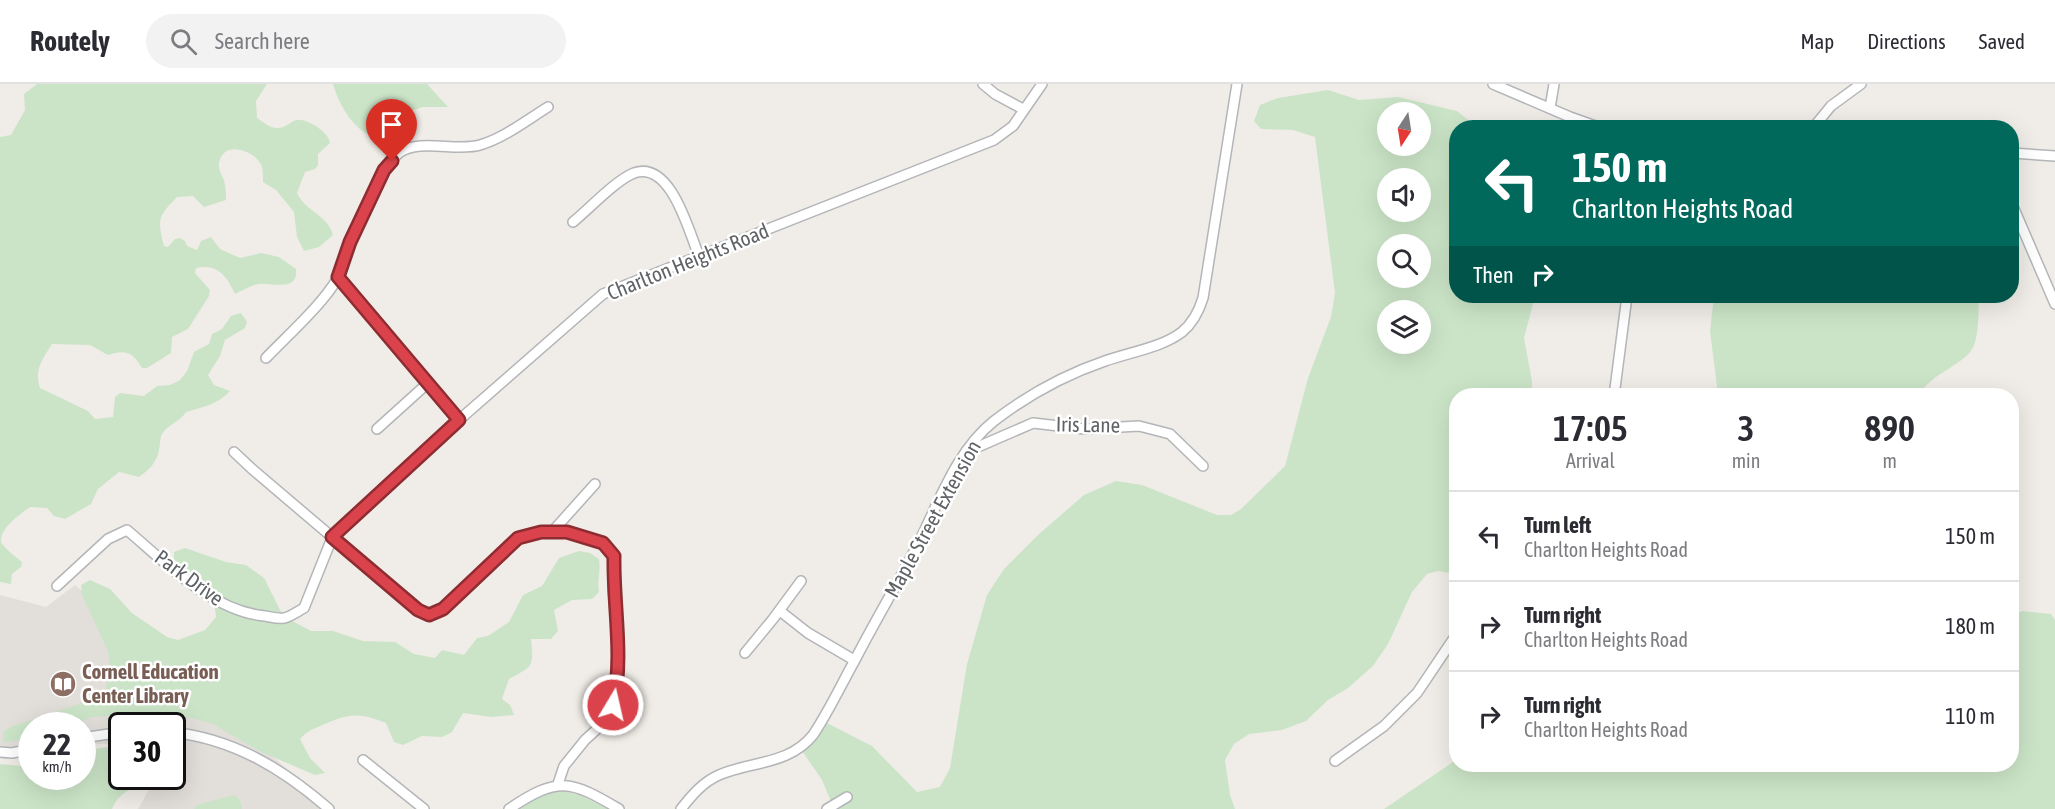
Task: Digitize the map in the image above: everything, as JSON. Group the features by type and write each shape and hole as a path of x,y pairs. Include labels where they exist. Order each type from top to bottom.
{"street":[{"path":"983,84 995,94 1023,109"},
{"name":"Charlton Heights Road","path":"332,537 459,420 603,294 994,140 1013,126 1041,84"},
{"name":"Maple Street Extension","path":"681,809 699,788 712,778 728,771 783,757 807,742 823,721 966,452 984,429 1038,390 1086,367 1164,342 1182,332 1191,322 1199,311 1203,298 1237,84"},
{"path":"1492,84 1581,120"},
{"path":"1550,108 1554,84"},
{"path":"1820,120 1831,106 1861,84"},
{"path":"266,358 330,291 384,170 400,152 436,145 458,148 479,145 492,141 548,107"},
{"path":"2019,153 2055,156"},
{"path":"573,222 623,179 648,171 659,177 670,188 699,256"},
{"path":"2019,220 2055,304"},
{"path":"338,277 459,420"},
{"path":"1615,388 1626,303"},
{"path":"377,429 428,383"},
{"name":"Iris Lane","path":"966,452 1033,423 1085,429 1139,426 1170,435 1203,466"},
{"path":"234,452 418,610 429,615 443,609 518,538 541,532 567,532 603,543 614,556 613,586 619,660 616,692 610,717 585,740 564,766 558,784"},
{"path":"552,532 595,484"},
{"name":"Park Drive","path":"57,586 108,539 127,530 209,596 231,608 284,618 304,608 332,537"},
{"path":"745,653 780,611 801,581"},
{"path":"780,611 817,639 854,660"},
{"path":"1335,761 1384,726 1418,693 1449,646"},
{"path":"186,734 204,737 247,752 291,777 329,809"},
{"path":"0,752 18,752"},
{"path":"363,760 424,809"},
{"path":"509,809 538,791 558,784 582,789 619,809"},
{"path":"827,809 847,797"}],"shaded area":[{"path":"75,585 333,809 138,809 149,790 186,790 186,712 108,712 108,744 96,744 96,712 18,712 18,757 0,758 0,595 46,607"}],"green space":[{"path":"37,84 267,84 256,101 257,118 276,128 296,120 306,121 322,130 329,139 330,143 318,154 318,165 315,169 305,172 297,193 306,205 327,223 333,235 319,247 304,251 297,237 294,212 276,190 263,182 262,167 259,161 240,150 227,151 219,163 225,185 226,200 204,207 193,196 177,197 161,218 160,229 164,246 168,247 175,239 180,238 187,246 197,250 201,241 211,237 220,249 240,258 261,253 279,257 296,269 296,276 288,284 258,284 235,294 220,272 210,267 196,268 195,273 210,290 209,296 188,329 172,337 171,353 147,368 142,368 128,353 119,352 108,355 90,345 52,344 39,370 40,388 88,411 95,419 113,417 115,397 120,393 144,396 157,386 170,385 180,380 187,371 194,352 209,344 212,334 222,329 231,316 241,313 247,322 245,328 225,340 220,356 208,375 214,385 230,391 215,402 186,412 166,429 161,436 156,458 146,472 139,477 119,472 98,489 91,504 65,519 54,516 47,508 30,507 7,526 1,542 22,562 21,567 12,574 11,584 0,582 0,137 11,135 25,110 24,94"},
{"path":"333,84 427,84 448,107 423,107 413,110 392,103 387,105 378,118 377,128 368,134 346,113"},
{"path":"1328,90 1359,100 1398,97 1419,102 1377,102 1377,156 1431,156 1431,105 1457,111 1468,120 1449,120 1449,303 1533,303 1524,338 1532,388 1449,388 1449,573 1438,571 1427,574 1412,592 1388,644 1373,666 1348,688 1328,700 1306,721 1282,730 1249,734 1234,744 1225,760 1230,795 1235,809 834,809 822,780 800,748 823,721 872,746 917,792 940,787 950,768 967,664 987,595 1004,569 1039,534 1084,495 1116,481 1142,485 1217,515 1231,515 1241,509 1285,466 1308,378 1331,317 1335,293 1315,137 1293,130 1261,129 1254,121 1260,105 1278,98"},
{"path":"1713,303 1979,303 1977,334 1970,352 1924,388 1717,388 1710,331"},
{"path":"185,548 226,562 246,565 264,578 283,616 311,631 333,631 363,641 395,642 414,654 435,658 442,650 464,655 477,638 488,636 509,622 523,595 542,586 559,558 579,551 590,553 599,559 599,592 592,599 572,600 554,610 558,631 551,639 531,639 532,661 527,668 509,679 502,699 510,705 514,715 492,717 463,713 452,732 442,737 422,736 403,745 394,742 386,723 362,716 348,716 334,720 311,730 300,739 310,758 325,773 315,775 259,751 213,724 186,718 186,712 108,712 108,716 96,717 96,712 55,712 105,691 110,671 108,651 82,595 81,585 90,580 110,589 132,613 167,637 178,640 205,630 216,617 213,593 174,563 174,552"},
{"path":"2019,612 2051,614 2055,620 2055,809 1384,809 1449,765 1449,772 2019,772"},
{"path":"18,724 18,740 3,742 4,731"},
{"path":"108,747 108,790 130,790 118,799 112,809 0,809 0,764 18,766 18,790 96,790 96,749"},
{"path":"560,790 582,796 608,809 518,809 545,793"},
{"path":"234,795 240,800 242,809 194,809 197,805"}],"place":[{"name":"Cornell Education Center Library","path":"63,684"}],"route":[{"path":"392,161 384,170 350,242 338,277 459,420 332,537 418,610 429,615 443,609 518,538 541,532 567,532 603,543 614,556 613,586 619,660 613,705"}]}
